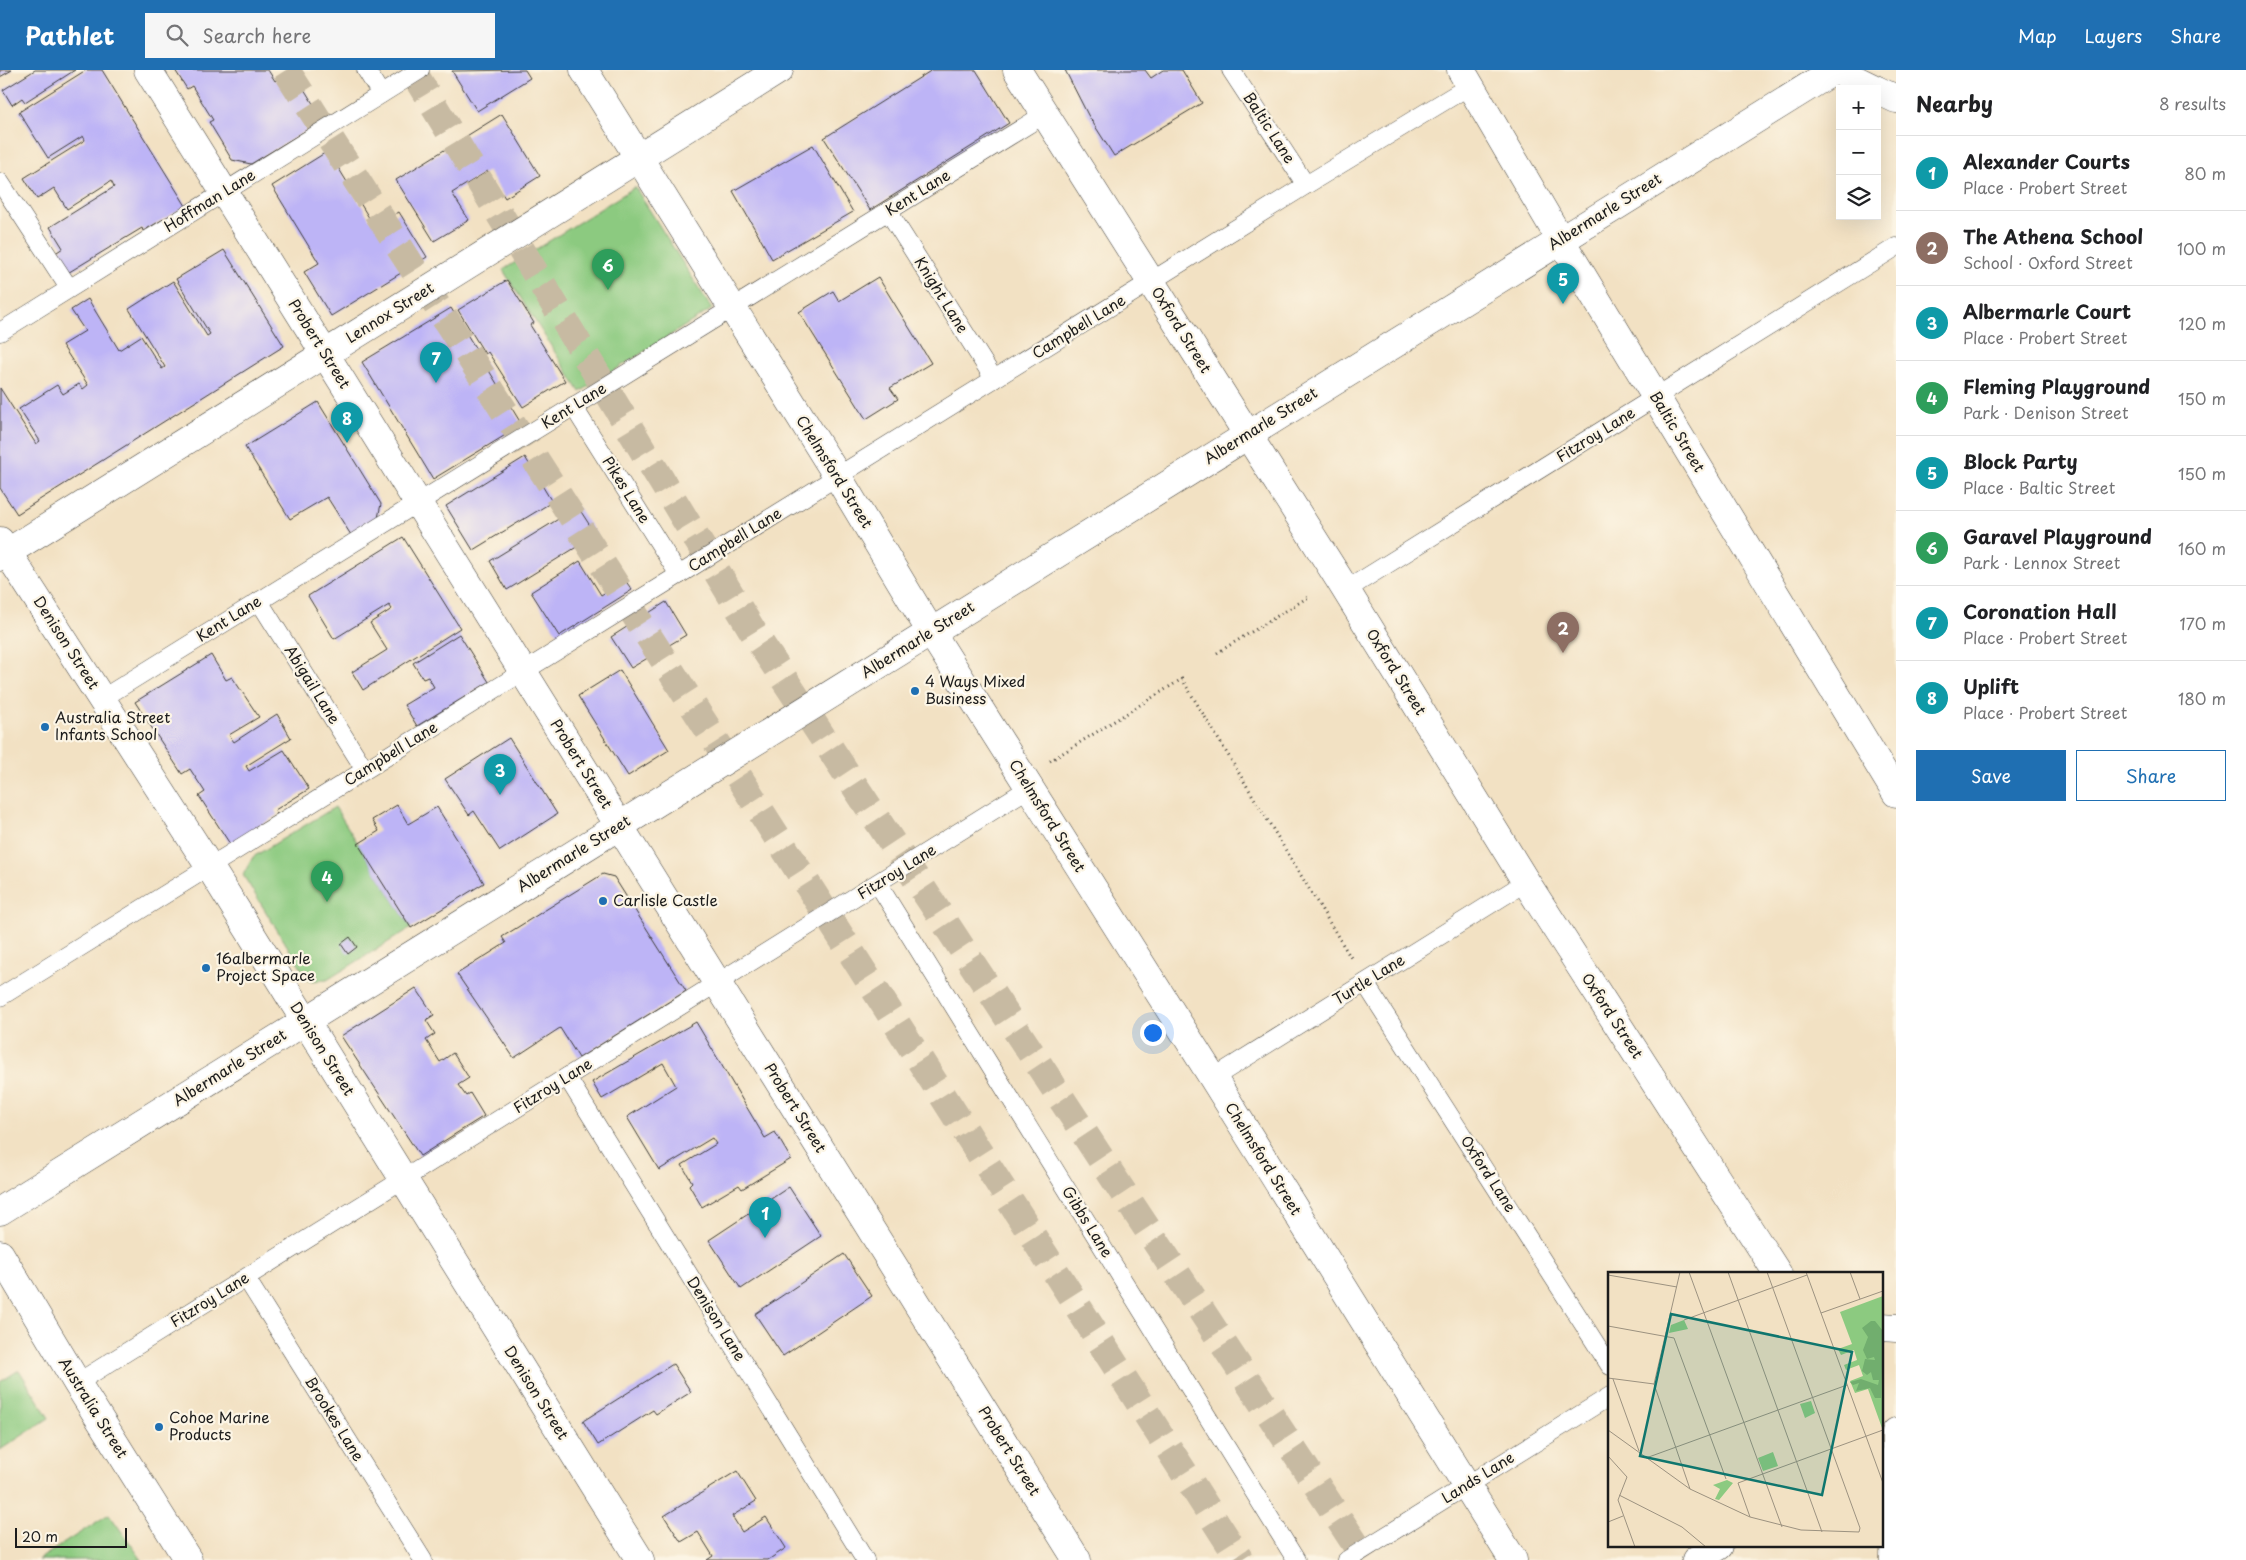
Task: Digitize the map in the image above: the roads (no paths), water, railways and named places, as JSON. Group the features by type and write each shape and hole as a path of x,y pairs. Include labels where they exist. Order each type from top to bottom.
{"street":[{"name":"Probert Street","path":"148,70 1077,1560"},
{"name":"Chelmsford Street","path":"584,70 838,477 931,632 1513,1560"},
{"name":"Lennox Street","path":"2,550 325,354 779,70"},
{"name":"Oxford Street","path":"1017,70 1342,585 1526,882 1777,1272"},
{"path":"1836,70 1868,85"},
{"name":"Albermarle Street","path":"0,1211 1560,239 1836,70"},
{"name":"Baltic Street","path":"1466,78 1560,239 1896,793"},
{"path":"1881,92 1896,99"},
{"name":"Denison Street","path":"2,550 103,698 640,1560"},
{"name":"Australia Street","path":"0,1254 77,1383 188,1560"},
{"path":"1894,1560 1896,1432"},
{"path":"1696,1560 1715,1548"}],"lane":[{"path":"366,70 381,94"},
{"name":"Hoffman Lane","path":"0,332 420,70"},
{"name":"Baltic Lane","path":"1231,70 1306,186"},
{"name":"Campbell Lane","path":"0,997 1306,186 1466,78"},
{"name":"Kent Lane","path":"103,698 1045,114"},
{"path":"0,182 69,288"},
{"name":"Knight Lane","path":"888,211 994,379"},
{"name":"Fitzroy Lane","path":"1342,585 1656,398 1896,247"},
{"name":"Pikes Lane","path":"574,406 680,575"},
{"name":"Abigail Lane","path":"259,601 365,770"},
{"name":"Fitzroy Lane","path":"77,1383 878,884 1026,783"},
{"name":"Turtle Lane","path":"1212,1078 1526,882"},
{"name":"Gibbs Lane","path":"878,884 1296,1560"},
{"name":"Oxford Lane","path":"1365,982 1608,1363"},
{"name":"Denison Lane","path":"567,1077 865,1560"},
{"name":"Brookes Lane","path":"246,1278 423,1560"},
{"name":"Lands Lane","path":"1347,1560 1608,1397"}],"tunnel":[{"path":"286,70 1240,1560"},
{"path":"412,70 757,638 1366,1560"}],"place":[{"name":"Garavel Playground","path":"608,290"},
{"name":"Block Party","path":"1563,304"},
{"name":"Coronation Hall","path":"436,383"},
{"name":"Uplift","path":"347,443"},
{"name":"The Athena School","path":"1563,653"},
{"name":"4 Ways Mixed Business","path":"915,691"},
{"name":"Australia Street Infants School","path":"45,727"},
{"name":"Albermarle Court","path":"500,795"},
{"name":"Carlisle Castle","path":"603,901"},
{"name":"Fleming Playground","path":"327,902"},
{"name":"16albermarle Project Space","path":"206,968"},
{"name":"Alexander Courts","path":"765,1238"},
{"name":"Cohoe Marine Products","path":"159,1427"}]}
